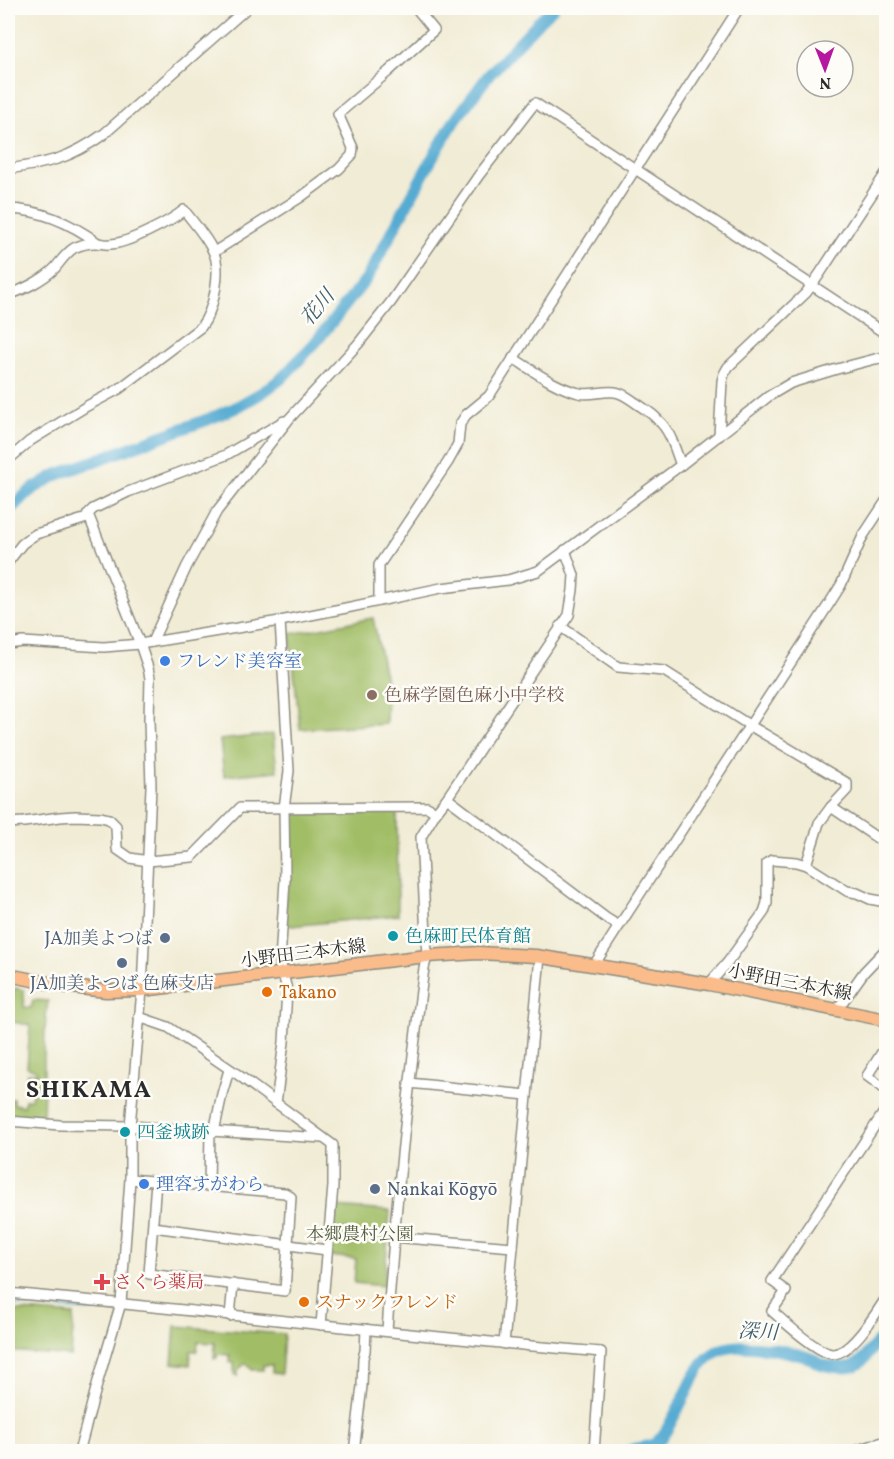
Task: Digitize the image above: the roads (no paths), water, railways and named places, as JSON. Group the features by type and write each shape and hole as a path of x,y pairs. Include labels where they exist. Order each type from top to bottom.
{"main road":[{"name":"小野田三本木線","path":"8,975 63,986 106,991 142,990 427,956 479,953 540,956 709,984 886,1020"}],"street":[{"path":"8,169 49,162 73,154 92,143 246,8"},
{"path":"214,252 301,197 339,169 352,155 353,148 338,114 434,30 416,8"},
{"path":"379,601 379,565 448,462 458,444 460,424 466,415 489,396 740,8"},
{"path":"152,642 187,566 217,511 289,419 351,352 391,302 479,175 535,103 886,334"},
{"path":"719,436 722,381 728,367 812,286 886,172"},
{"path":"8,209 44,214 76,228 98,243"},
{"path":"8,296 48,274 71,250 77,247 98,243 109,245 123,243 184,210 214,252 216,272 213,301 201,327 119,389 30,441 8,460"},
{"path":"8,644 23,642 105,647 140,644 280,621 441,588 508,580 538,571 681,465 769,396 791,383 886,357"},
{"path":"513,358 567,390 581,394 619,393 632,401 663,425 681,465"},
{"path":"8,562 22,544 36,534 87,518 87,514 93,509 128,492 226,456 289,419"},
{"path":"594,965 835,595 863,536 886,501"},
{"path":"79,1452 121,1303 130,1179 130,1126 142,990 151,787 150,678 140,644 87,514"},
{"path":"387,1331 393,1237 409,1083 427,956 421,837 569,615 574,581 573,569 565,550"},
{"path":"276,1103 286,1024 287,987 280,961 285,880 284,808 289,771 280,621"},
{"path":"560,626 618,667 664,670 749,726 847,783 847,790 819,823 806,865"},
{"path":"447,798 619,926"},
{"path":"8,822 60,817 109,819 116,826 117,849 130,858 148,861 192,857 240,808 427,807 436,812"},
{"path":"831,807 886,844"},
{"path":"709,984 764,912 767,863 772,860 806,865 847,891 886,902"},
{"path":"837,1010 861,975 886,949"},
{"path":"504,1344 540,956"},
{"path":"139,1017 168,1027 333,1145 333,1186 321,1325"},
{"path":"886,1046 867,1076 886,1090"},
{"path":"209,1186 212,1131 230,1070"},
{"path":"409,1083 527,1095"},
{"path":"886,1109 772,1281 786,1291 772,1311 815,1346 832,1354 839,1353 852,1343 886,1298"},
{"path":"8,1121 326,1138"},
{"path":"130,1179 156,1181 285,1193 291,1197 285,1291 149,1274 156,1181"},
{"path":"153,1227 327,1250"},
{"path":"393,1237 513,1247"},
{"path":"230,1316 233,1284"},
{"path":"8,1293 601,1352 594,1452"},
{"path":"354,1452 366,1329"},
{"path":"852,1452 886,1441"}],"waterway":[{"name":"花川","path":"8,511 31,490 56,475 235,408 281,379 315,343 367,278 453,123 488,76 553,8"},
{"path":"8,1304 95,1311"},
{"name":"深川","path":"628,1452 650,1446 659,1440 699,1368 710,1356 720,1350 740,1346 765,1348 801,1355 827,1366 849,1367 862,1361 886,1335"}],"place":[{"name":"フレンド美容室","path":"165,661"},
{"name":"色麻学園色麻小中学校","path":"372,695"},
{"name":"色麻町民体育館","path":"393,936"},
{"name":"JA加美よつば","path":"165,938"},
{"name":"JA加美よつば 色麻支店","path":"122,963"},
{"name":"Takano","path":"267,992"},
{"name":"四釜城跡","path":"125,1132"},
{"name":"理容すがわら","path":"144,1184"},
{"name":"Nankai Kōgyō","path":"375,1189"},
{"name":"さくら薬局","path":"102,1282"},
{"name":"スナックフレンド","path":"304,1302"}],"district":[{"name":"SHIKAMA","path":"89,1089"}],"park label":[{"name":"本郷農村公園","path":"360,1234"}]}
